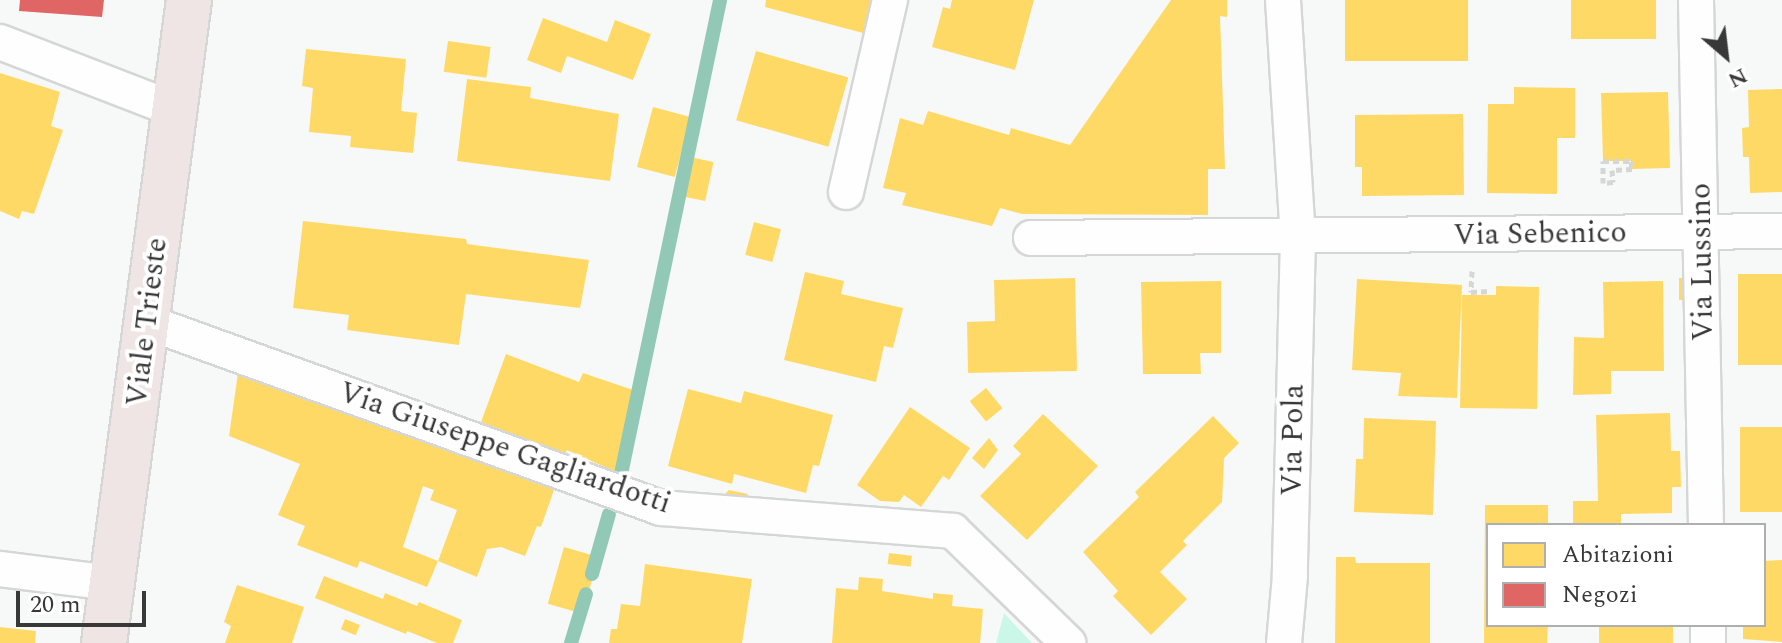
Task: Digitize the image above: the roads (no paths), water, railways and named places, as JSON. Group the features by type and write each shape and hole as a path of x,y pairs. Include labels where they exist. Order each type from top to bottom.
{"main road":[{"name":"Viale Trieste","path":"104,643 189,0"}],"street":[{"path":"846,192 890,0"},
{"name":"Via Pola","path":"1283,0 1298,237 1290,576 1284,643"},
{"name":"Via Lussino","path":"1696,0 1706,523"},
{"path":"0,42 174,109"},
{"name":"Via Sebenico","path":"1298,237 1782,231"},
{"path":"1031,238 1298,237"},
{"name":"Via Giuseppe Gagliardotti","path":"147,322 661,508 953,531 1068,643"},
{"path":"0,569 111,583"}],"waterway":[{"path":"620,479 720,0"},
{"path":"592,574 609,514"},
{"path":"571,643 586,594"}]}
